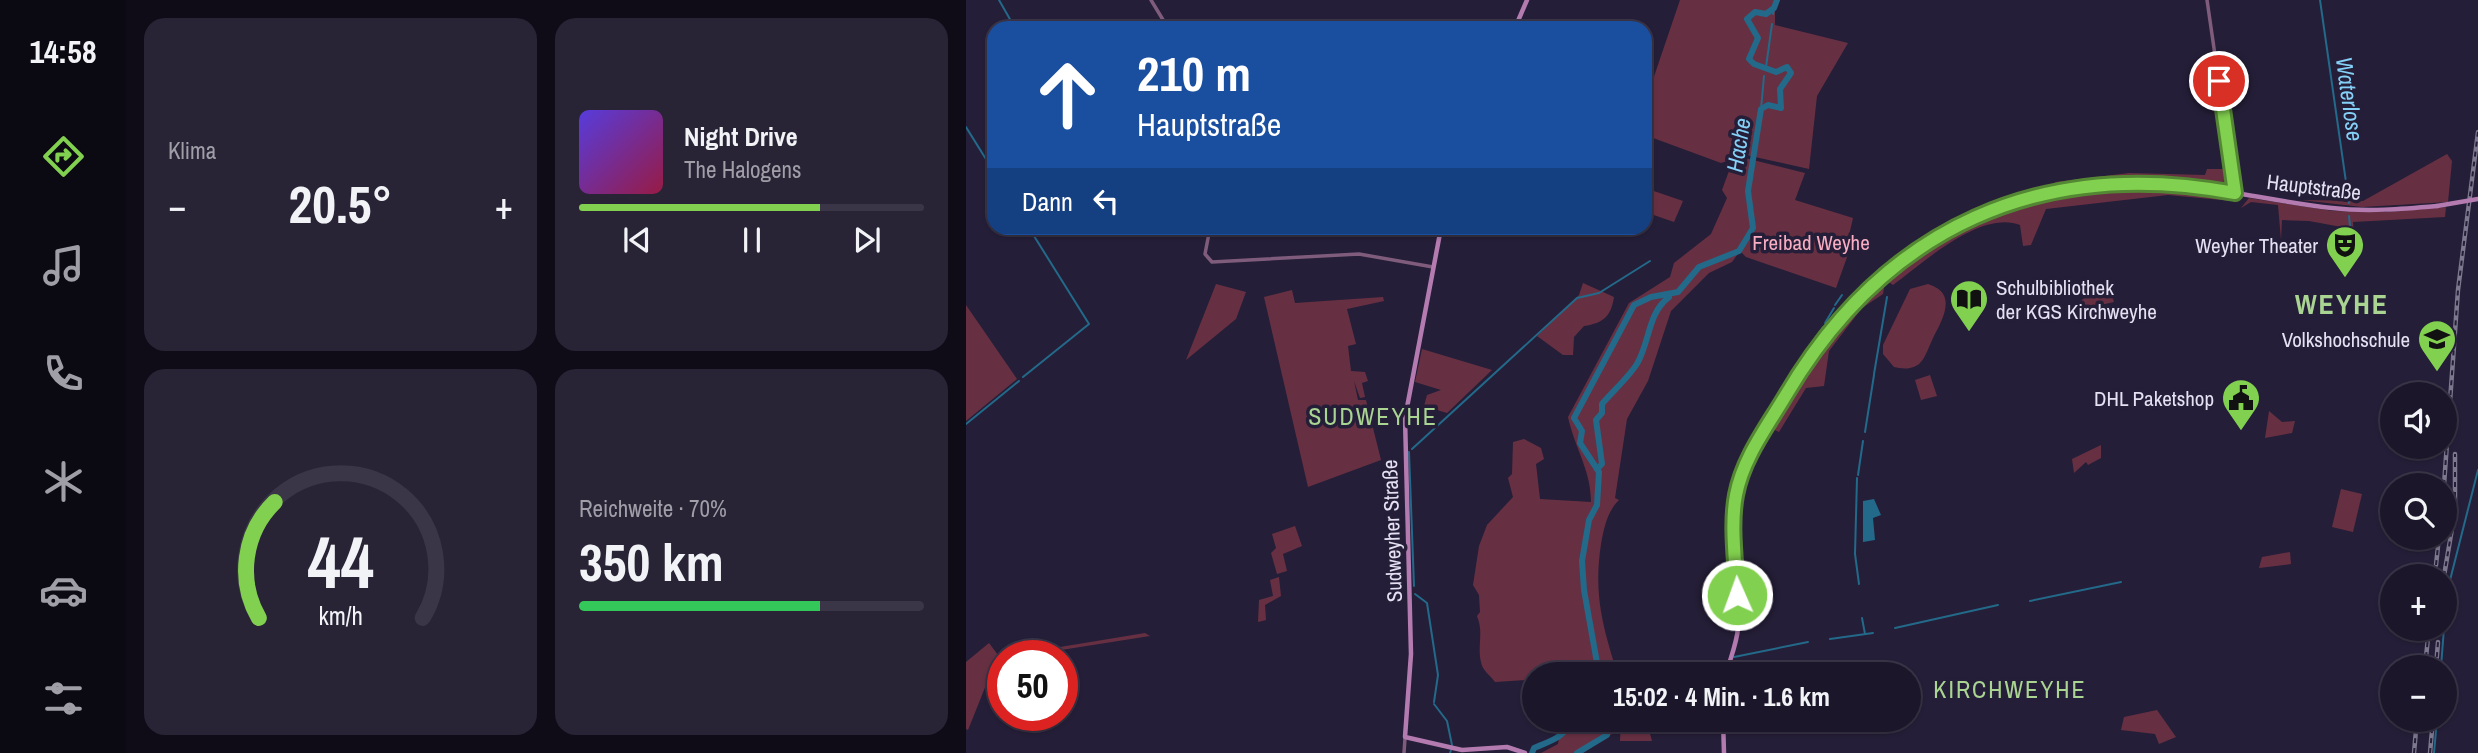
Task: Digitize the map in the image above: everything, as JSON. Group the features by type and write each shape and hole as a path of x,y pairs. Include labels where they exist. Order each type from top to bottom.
{"main road":[{"path":"1519,21 1527,0"},
{"name":"Hauptstraße","path":"1729,662 1738,629 1734,515 1738,487 1754,448 1826,335 1878,279 1937,236 2005,205 2076,187 2142,183 2235,193 2334,209 2437,206 2478,199"},
{"name":"Sudweyher Straße","path":"1405,737 1411,654 1405,418 1440,235"},
{"path":"1723,732 1724,753"},
{"path":"1405,737 1462,750 1507,747 1525,753"}],"street":[{"path":"1151,0 1164,21"},
{"path":"2207,0 2235,193"},
{"path":"1209,235 1205,254 1212,262 1359,254 1433,267"},
{"name":"Sudweyher Straße","path":"1404,753 1405,737"}],"green space":[{"path":"1680,0 1775,0 1775,25 1848,43 1817,96 1809,169 1746,155 1721,163 1652,138 1652,82"},
{"path":"2447,154 2452,161 2448,202 2362,207 2301,200 2363,201"},
{"name":"Freibad Weyhe","path":"1745,158 1805,173 1795,200 1853,218 1847,244 1851,246 1836,288 1746,257 1740,251 1732,262 1709,273 1671,311 1648,381 1627,419 1615,498 1619,500 1609,515 1601,544 1598,577 1600,606 1614,662 1522,662 1522,680 1495,682 1483,668 1480,656 1477,616 1480,612 1479,595 1473,585 1479,546 1487,525 1513,497 1508,478 1512,474 1513,442 1524,439 1541,448 1544,459 1536,464 1540,499 1591,502 1586,469 1568,417 1629,303 1670,277 1674,263 1711,234 1727,198 1722,190 1729,171"},
{"path":"2207,169 2228,169 2229,183 2222,186 2120,180 2057,188 2055,182 2129,173 2205,175"},
{"path":"2148,186 2227,195 2232,201 2168,195 2046,209 2031,245 2023,246 2020,225 2004,222 1987,225 1953,241 1893,285 1887,281 1887,276 1933,243 1989,215 2067,193"},
{"path":"1652,190 1683,201 1674,222 1652,214"},
{"path":"2249,198 2333,211 2387,212 2446,207 2445,217 2353,222 2354,238 2348,239 2347,228 2309,221 2282,220 2281,240 2278,205 2251,202 2241,208"},
{"path":"2108,282 2114,302 2078,310 2076,304"},
{"path":"1583,283 1614,297 1613,304 1605,318 1584,326 1574,337 1573,355 1563,355 1537,336 1579,295"},
{"path":"1216,284 1246,292 1236,319 1186,360"},
{"path":"1928,284 1937,288 1945,300 1946,307 1941,323 1920,363 1911,368 1894,367 1883,354 1883,345 1910,289"},
{"path":"1879,285 1884,288 1883,294 1862,308 1829,351 1824,386 1806,388 1779,432 1773,429 1796,386 1830,337"},
{"path":"1292,290 1295,303 1383,297 1384,301 1347,309 1356,344 1348,346 1351,371 1365,372 1368,381 1362,383 1365,397 1360,398 1354,381 1358,400 1366,400 1381,460 1308,487 1264,297"},
{"path":"966,305 1017,379 966,421"},
{"path":"1422,349 1492,370 1447,413 1424,406 1427,395 1441,390 1415,382"},
{"path":"1930,375 1937,396 1921,400 1915,380"},
{"path":"2269,411 2282,422 2295,421 2292,433 2265,438"},
{"path":"2101,445 2101,458 2088,465 2086,462 2074,473 2072,459"},
{"path":"2341,489 2362,494 2353,532 2332,527"},
{"path":"1295,526 1302,546 1283,554 1287,571 1277,574 1271,553 1276,548 1272,534"},
{"path":"2290,552 2291,564 2259,568 2262,557"},
{"path":"1279,577 1281,596 1265,605 1266,620 1258,622 1259,600 1273,596 1270,580"},
{"path":"1145,633 1150,636 1078,647 1078,644"},
{"path":"987,645 987,682 968,730 966,729 966,662"},
{"path":"2157,710 2176,737 2159,744 2155,734 2121,730 2124,717"},
{"path":"1566,732 1615,732 1583,753 1541,753 1558,744 1559,738"},
{"path":"1620,732 1650,732 1652,741 1620,741"}],"water":[{"path":"1874,499 1881,515 1873,518 1875,540 1863,542 1863,501"}],"waterway":[{"path":"999,0 1011,21"},
{"name":"Hache","path":"1597,662 1584,590 1582,561 1589,520 1597,505 1599,472 1580,443 1582,431 1574,418 1634,305 1651,297 1678,292 1699,267 1739,251 1753,228 1748,191 1761,109 1768,105 1781,108 1780,89 1791,73 1787,67 1776,72 1754,64 1749,59 1758,38 1747,19 1755,12 1766,14 1774,8 1777,0"},
{"name":"Waterlose","path":"2320,0 2349,203"},
{"name":"Hache","path":"1773,14 1774,8"},
{"path":"1766,67 1772,24"},
{"path":"1761,109 1764,76"},
{"path":"966,127 987,161"},
{"name":"Waterlose","path":"2349,216 2351,237"},
{"path":"1023,377 1089,324 1033,235"},
{"path":"1412,449 1577,298 1599,293 1650,261"},
{"path":"1835,305 1842,295"},
{"name":"Hache","path":"1597,469 1602,464 1596,420 1602,413 1602,404 1635,367 1657,311 1669,297"},
{"path":"1874,374 1887,297"},
{"path":"1825,323 1834,308"},
{"path":"1819,333 1823,327"},
{"path":"1811,345 1816,338"},
{"path":"1773,410 1809,349"},
{"path":"1865,432 1874,375"},
{"path":"966,424 1019,381"},
{"path":"1741,463 1771,413"},
{"path":"1858,475 1863,441"},
{"path":"1409,452 1414,586"},
{"path":"2454,564 2478,470"},
{"path":"1857,478 1855,554 1859,584"},
{"name":"Waterlose","path":"2030,601 2121,582"},
{"path":"1415,594 1427,603 1438,675 1434,702"},
{"name":"Waterlose","path":"1895,628 1998,605"},
{"path":"1862,618 1865,634"},
{"path":"1830,639 1873,633"},
{"path":"2442,655 2443,641"},
{"name":"Waterlose","path":"1734,657 1808,642"},
{"path":"1434,704 1447,721 1452,745"},
{"path":"1532,753 1534,748 1564,732"},
{"name":"Hache","path":"1577,753 1607,735 1607,732"},
{"path":"2434,753 2436,732"}],"railway":[{"path":"2445,473 2458,290 2478,132"},
{"path":"2446,564 2455,511 2455,459"},
{"path":"2436,564 2438,550"},
{"path":"2426,655 2428,641"},
{"path":"2437,655 2438,642"},
{"path":"2414,753 2416,732"},
{"path":"2430,753 2432,732"}],"place":[{"name":"Weyher Theater","path":"2345,279"},
{"name":"Schulbibliothek der KGS Kirchweyhe","path":"1969,333"},
{"name":"Volkshochschule","path":"2437,373"},
{"name":"DHL Paketshop","path":"2241,432"}],"district":[{"name":"WEYHE","path":"2342,304"},
{"name":"SUDWEYHE","path":"1373,416"},
{"name":"KIRCHWEYHE","path":"2010,689"}],"route":[{"path":"1737,595 1734,507 1744,469 1794,382 1826,335 1850,306 1886,272 1937,236 1977,216 2028,198 2076,187 2142,183 2235,193 2219,81"}]}
